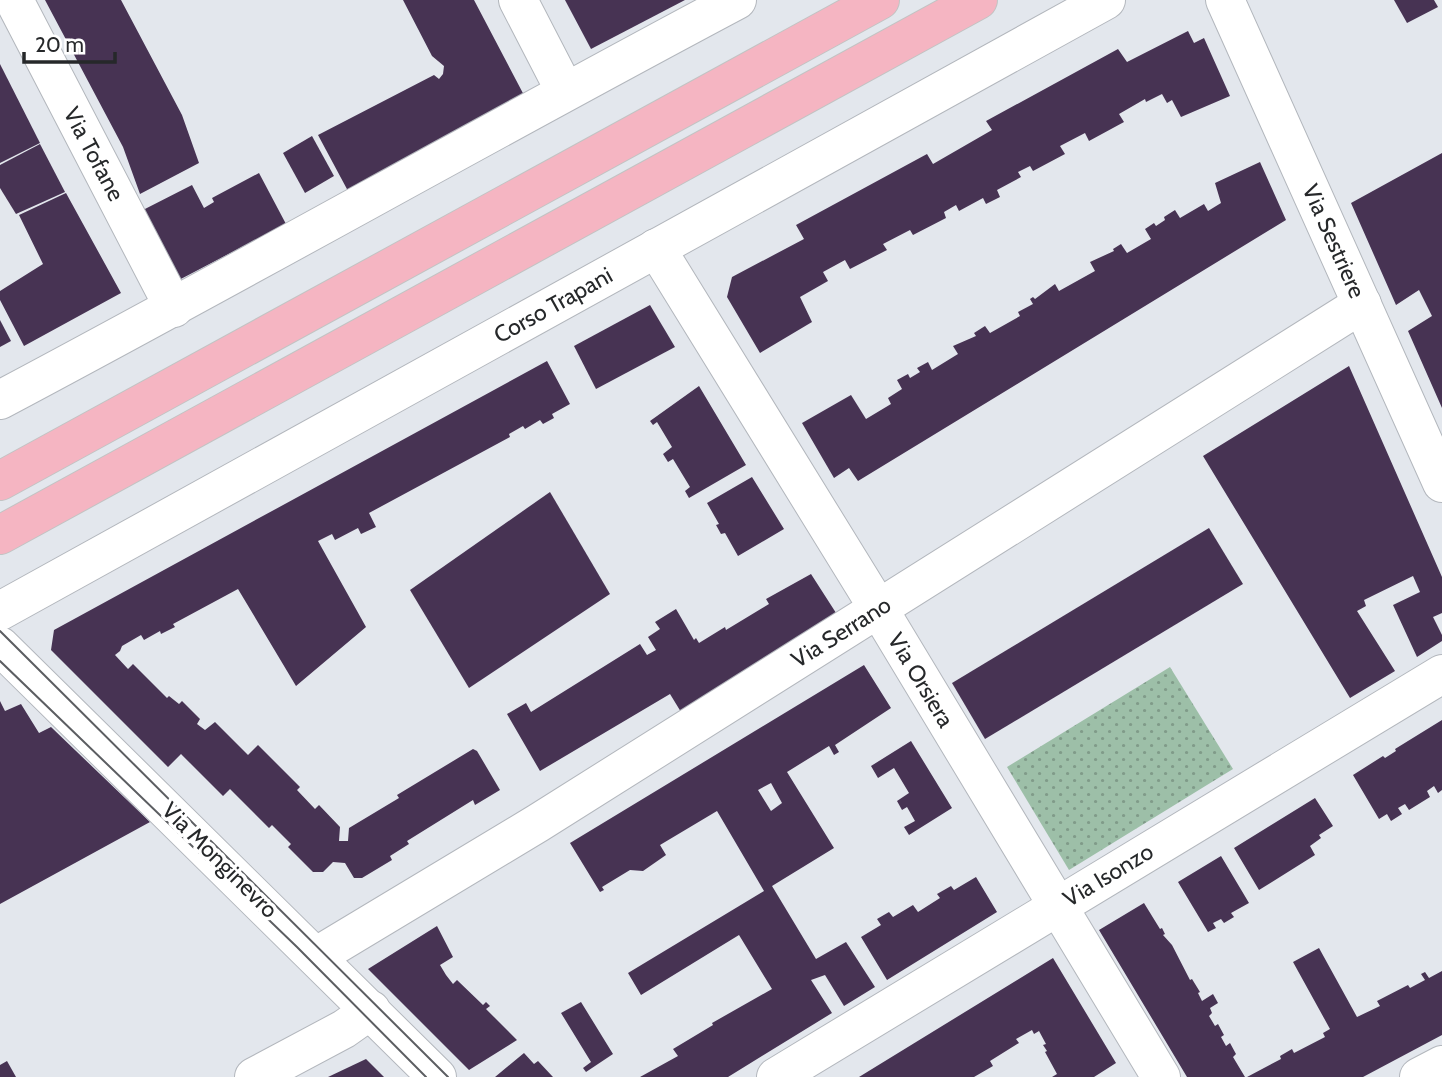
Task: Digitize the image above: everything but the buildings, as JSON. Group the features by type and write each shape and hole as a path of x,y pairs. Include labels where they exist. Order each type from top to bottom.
{"main road":[{"path":"0,481 880,0"},
{"path":"0,535 978,0"}],"street":[{"name":"Via Tofane","path":"14,0 174,307"},
{"path":"518,0 565,91"},
{"path":"0,400 737,0"},
{"name":"Corso Trapani","path":"0,611 1105,0"},
{"name":"Via Sestriere","path":"1226,0 1442,483"},
{"name":"Via Orsiera","path":"656,248 878,608 1161,1077"},
{"name":"Via Serrano","path":"317,956 538,824 1362,304"},
{"name":"Via Monginevro","path":"0,646 437,1077"},
{"name":"Via Isonzo","path":"776,1077 1442,674"},
{"path":"254,1077 344,1028 371,1010"},
{"path":"1419,1077 1442,1065"}],"green space":[{"path":"1170,667 1233,769 1069,870 1007,767"}],"tram line":[{"path":"0,631 448,1077"},
{"path":"0,661 297,947 426,1077"}]}
